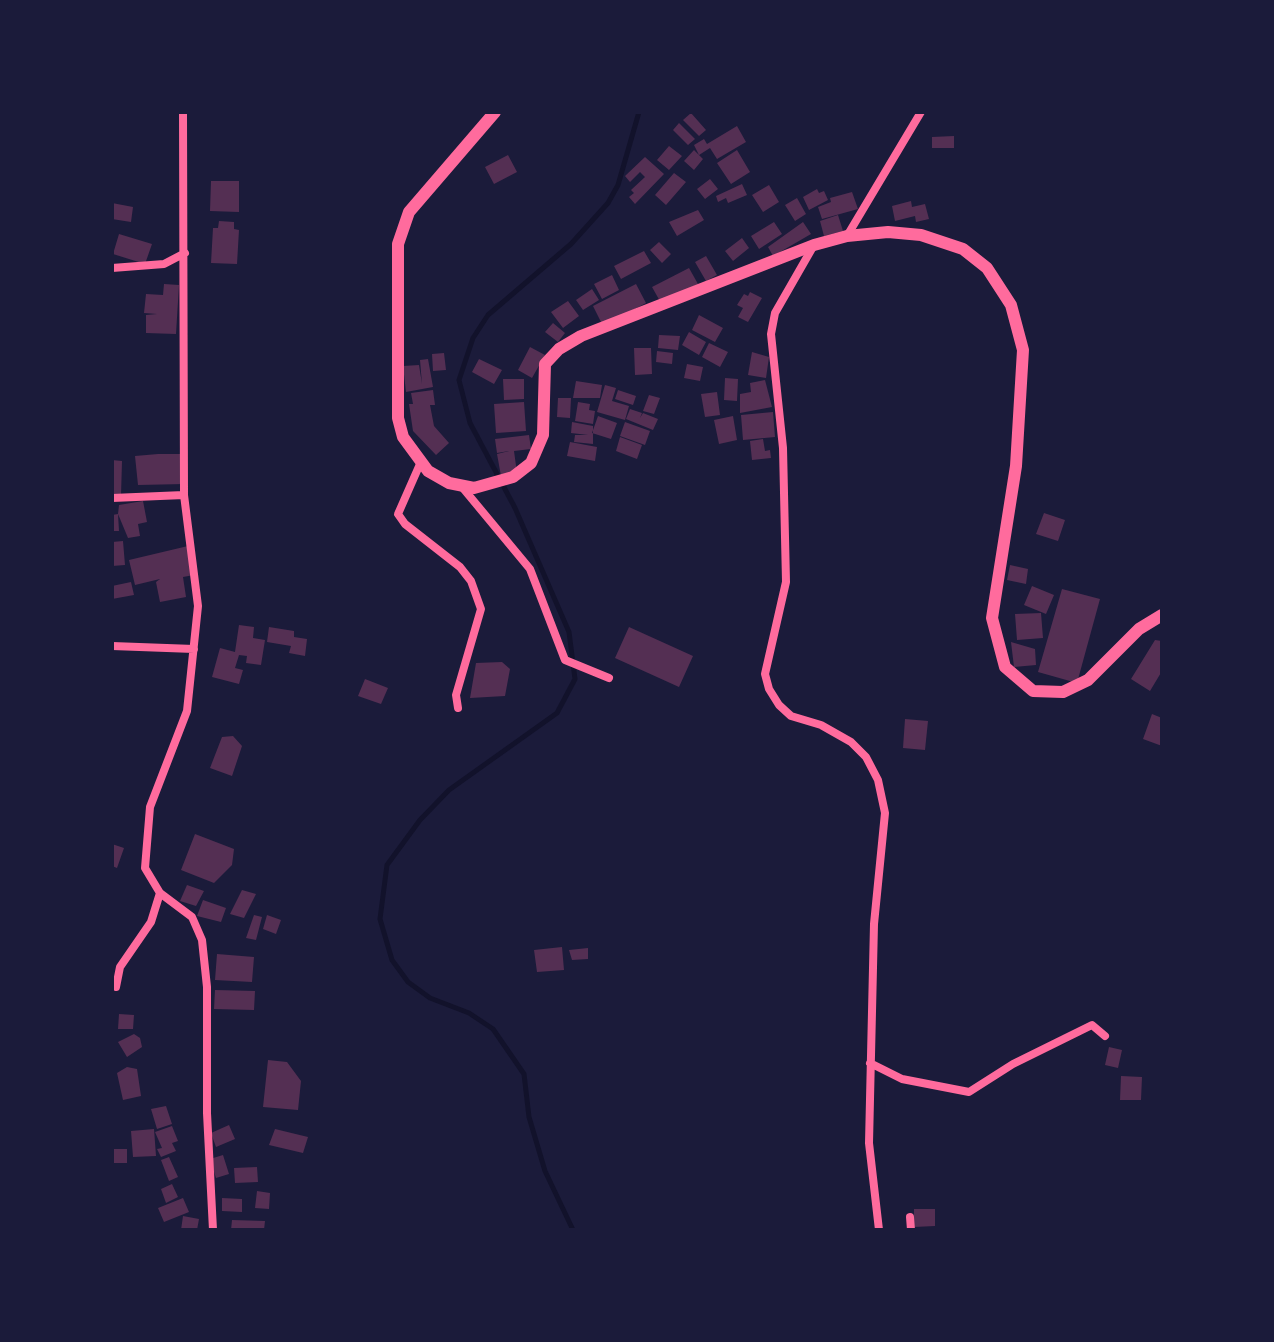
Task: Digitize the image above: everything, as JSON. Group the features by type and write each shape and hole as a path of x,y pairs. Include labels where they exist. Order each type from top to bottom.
{"street":[{"path":"183,112 184,495 185,525 198,590 187,711 157,784 146,835 145,868 160,893 192,917 202,940 207,987 207,1113 213,1230"},
{"path":"495,112 409,212 398,244 398,418 403,437 420,464 462,487 530,569 565,660 609,678"},
{"path":"847,236 921,112"},
{"path":"462,487 484,486 513,477 531,463 543,435 545,364 559,349 581,336 814,245 847,236 888,232 942,239 977,258 997,280 1011,305 1023,350 1016,466 992,618 1005,667 1033,691 1063,692 1088,680 1139,629 1162,615"},
{"path":"814,245 775,313 771,334 783,448 786,582 765,674 769,689 791,716 821,725 851,742 866,757 878,780 885,813 874,924 870,1063 869,1143 879,1230"},
{"path":"112,268 164,264 185,253"},
{"path":"420,464 398,514 405,524 460,567 471,581 481,609 456,695 458,708"},
{"path":"112,498 184,495"},
{"path":"112,646 194,649"},
{"path":"116,987 120,967 151,922 160,893"},
{"path":"870,1063 902,1079 969,1092 1013,1064 1092,1025 1105,1036"},
{"path":"910,1217 911,1230"}],"building":[{"path":"691,113 706,130 699,136 683,120"},
{"path":"679,123 695,139 688,145 673,130"},
{"path":"737,126 746,142 717,159 710,148 699,155 694,145 704,139 707,144"},
{"path":"954,136 954,148 932,148 932,137"},
{"path":"669,146 682,156 669,170 657,160"},
{"path":"694,150 703,159 694,170 684,161"},
{"path":"737,150 750,172 731,184 717,163"},
{"path":"508,155 517,172 494,184 485,167"},
{"path":"645,157 664,174 635,204 629,197 634,193 631,190 645,177 640,172 630,182 625,176"},
{"path":"674,173 686,182 666,205 655,195"},
{"path":"710,179 718,189 705,199 697,189"},
{"path":"211,181 239,181 239,212 210,211"},
{"path":"742,184 747,195 728,203 726,198 718,202 716,196"},
{"path":"769,185 779,202 763,212 752,195"},
{"path":"817,189 819,193 824,191 828,200 809,210 803,197"},
{"path":"852,192 858,209 822,219 818,207 831,202 830,198"},
{"path":"797,198 806,214 795,221 785,205"},
{"path":"911,201 912,207 925,204 929,219 916,222 915,216 895,221 892,206"},
{"path":"112,203 133,207 131,222 112,219"},
{"path":"698,210 704,220 677,236 669,222"},
{"path":"838,215 843,231 824,236 820,221"},
{"path":"219,221 234,222 234,229 239,230 237,264 211,263 213,228 218,228"},
{"path":"774,222 782,234 759,249 751,236"},
{"path":"803,222 811,234 773,256 768,247"},
{"path":"119,234 152,244 145,264 113,254"},
{"path":"742,238 749,248 733,261 725,251"},
{"path":"659,242 671,254 662,263 650,250"},
{"path":"644,251 651,263 621,279 614,266"},
{"path":"706,256 717,275 706,281 695,262"},
{"path":"689,268 698,284 661,303 652,287"},
{"path":"612,275 619,290 602,299 594,284"},
{"path":"164,284 179,285 176,334 146,333 146,315 157,314 144,313 146,294 163,295"},
{"path":"636,284 646,303 603,326 593,306"},
{"path":"592,289 599,300 583,310 576,300"},
{"path":"750,292 762,298 748,322 738,317 743,308 737,305 744,294 748,296"},
{"path":"568,301 579,316 563,328 551,312"},
{"path":"699,315 723,328 715,342 692,330"},
{"path":"553,323 565,333 558,342 545,332"},
{"path":"689,332 706,342 699,355 682,345"},
{"path":"659,335 680,336 678,350 658,348"},
{"path":"709,343 728,352 720,367 702,357"},
{"path":"530,347 545,355 532,378 518,370"},
{"path":"634,348 651,348 652,374 635,375"},
{"path":"657,351 673,353 672,364 656,362"},
{"path":"752,352 769,357 766,378 748,375"},
{"path":"444,353 446,370 433,371 432,354"},
{"path":"428,359 433,387 406,392 403,366 419,365 422,384 420,360"},
{"path":"479,359 502,370 494,384 472,372"},
{"path":"687,364 703,367 700,381 684,378"},
{"path":"725,378 738,379 737,401 724,400"},
{"path":"503,379 524,379 524,399 504,400"},
{"path":"765,380 772,407 740,413 740,394 751,392 750,383"},
{"path":"576,381 602,385 600,398 573,398"},
{"path":"605,385 616,388 612,401 629,406 625,420 597,412"},
{"path":"433,390 435,405 430,405 434,426 449,443 436,455 413,431 409,404 413,404 411,393"},
{"path":"618,390 636,396 633,405 615,399"},
{"path":"717,392 720,415 705,417 701,394"},
{"path":"649,395 660,398 654,414 643,411"},
{"path":"558,398 571,398 570,418 557,417"},
{"path":"524,402 526,431 496,433 494,404"},
{"path":"578,402 590,404 589,410 595,411 593,424 575,421"},
{"path":"630,409 642,413 640,418 643,413 658,419 653,430 626,419"},
{"path":"773,412 775,437 743,440 741,415"},
{"path":"598,416 617,423 611,439 592,433"},
{"path":"733,416 737,440 719,444 714,420"},
{"path":"572,422 593,426 593,444 574,442 575,435 588,435 571,433"},
{"path":"625,422 650,431 645,445 620,436"},
{"path":"529,435 531,449 514,451 517,473 501,476 497,454 509,451 497,453 495,439"},
{"path":"620,437 642,445 637,459 616,451"},
{"path":"763,439 765,451 770,450 771,458 752,460 750,441"},
{"path":"570,442 597,447 595,461 567,456"},
{"path":"183,454 185,484 138,485 135,456"},
{"path":"112,460 122,461 121,496 112,496"},
{"path":"143,501 147,522 138,524 140,536 128,538 118,514 119,505"},
{"path":"1044,513 1065,520 1058,541 1036,534"},
{"path":"118,514 119,531 112,531 112,515"},
{"path":"123,541 125,565 112,566 112,542"},
{"path":"188,546 194,575 183,577 186,597 160,602 156,582 160,579 135,585 129,560"},
{"path":"1010,565 1028,569 1026,584 1007,580"},
{"path":"131,582 134,595 112,599 112,586"},
{"path":"1032,586 1054,595 1046,614 1024,605"},
{"path":"1062,589 1100,599 1077,683 1038,672"},
{"path":"1041,613 1043,638 1017,640 1015,614"},
{"path":"239,625 254,627 253,638 265,640 261,665 246,663 247,656 239,655 235,668 243,670 239,684 212,677 220,648 235,652"},
{"path":"269,627 294,631 294,637 307,639 305,656 289,653 291,646 267,642"},
{"path":"629,627 693,656 679,687 615,658"},
{"path":"1155,640 1162,641 1162,671 1150,691 1131,679"},
{"path":"1011,642 1035,649 1036,665 1014,667"},
{"path":"502,662 510,669 505,696 470,698 476,663"},
{"path":"365,679 388,688 381,704 358,696"},
{"path":"1152,714 1162,718 1162,746 1143,739"},
{"path":"905,719 928,721 925,750 903,748"},
{"path":"233,736 242,746 232,776 210,768 222,737"},
{"path":"195,834 234,849 232,865 214,883 181,870"},
{"path":"112,844 124,848 117,868 112,866"},
{"path":"187,885 204,891 196,906 180,901"},
{"path":"242,890 256,894 244,918 230,914"},
{"path":"203,900 226,908 221,922 197,916"},
{"path":"254,915 262,917 256,940 246,938"},
{"path":"267,915 281,920 276,934 263,929"},
{"path":"562,947 564,970 537,972 534,950"},
{"path":"588,948 588,959 572,960 569,950"},
{"path":"217,954 254,957 252,982 215,980"},
{"path":"215,990 255,991 254,1010 214,1009"},
{"path":"119,1014 134,1015 133,1029 118,1029"},
{"path":"134,1034 140,1038 142,1047 127,1057 118,1042"},
{"path":"1109,1047 1122,1050 1118,1068 1105,1065"},
{"path":"268,1060 287,1062 301,1081 298,1110 263,1107"},
{"path":"127,1067 137,1069 141,1096 123,1100 117,1073"},
{"path":"1121,1076 1142,1077 1141,1100 1120,1100"},
{"path":"166,1106 172,1124 157,1129 151,1109"},
{"path":"229,1125 235,1139 216,1147 211,1133"},
{"path":"172,1126 178,1141 172,1143 176,1151 161,1157 157,1149 162,1148 155,1132"},
{"path":"154,1129 156,1156 133,1157 131,1131"},
{"path":"275,1129 308,1137 303,1153 269,1145"},
{"path":"112,1149 127,1149 127,1163 112,1163"},
{"path":"223,1155 229,1174 216,1178 210,1159"},
{"path":"169,1157 178,1177 169,1181 161,1160"},
{"path":"257,1167 258,1182 235,1183 234,1168"},
{"path":"172,1184 178,1197 166,1203 161,1189"},
{"path":"257,1191 270,1193 269,1209 255,1208"},
{"path":"183,1198 189,1212 164,1222 158,1208"},
{"path":"222,1198 242,1199 242,1212 222,1211"},
{"path":"914,1209 935,1209 935,1226 914,1227"},
{"path":"183,1216 199,1219 197,1230 181,1230"},
{"path":"232,1220 265,1221 264,1230 231,1230"}],"waterway":[{"path":"573,1230 545,1171 529,1117 524,1074 493,1029 469,1013 430,998 408,982 392,960 380,919 387,865 420,820 449,790 557,713 575,679 569,632 515,508 470,423 459,380 473,338 488,315 571,244 608,203 618,185 639,112"}]}
